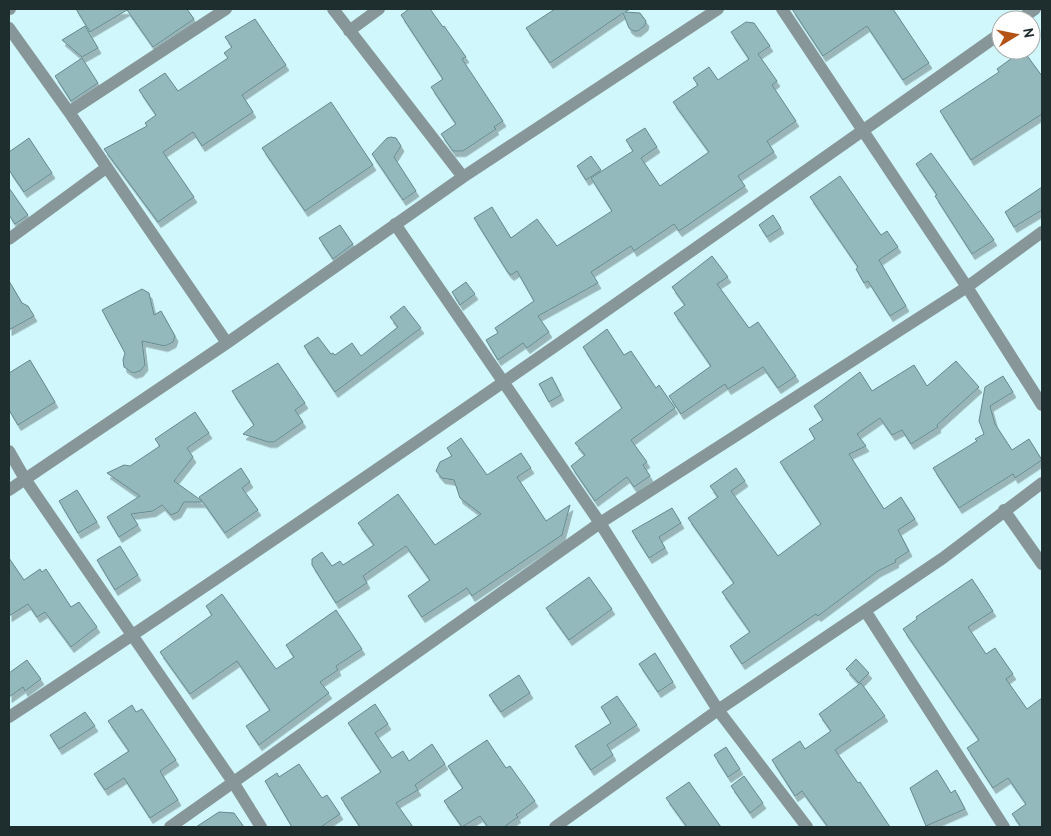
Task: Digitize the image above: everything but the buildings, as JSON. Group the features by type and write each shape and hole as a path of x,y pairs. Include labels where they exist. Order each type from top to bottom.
{"street":[{"path":"69,112 226,9"},
{"path":"332,9 463,177"},
{"path":"348,31 378,9"},
{"path":"9,490 227,343 463,177 718,9"},
{"path":"782,9 967,287 1042,405"},
{"path":"9,28 69,112 227,343"},
{"path":"9,717 133,635 503,382 991,40"},
{"path":"9,239 106,168"},
{"path":"395,224 600,524 718,710 806,827"},
{"path":"170,827 600,524 967,287 1042,232"},
{"path":"9,451 26,479 233,782 261,827"},
{"path":"555,827 718,710 866,612 943,558 1042,483"},
{"path":"1004,510 1042,564"},
{"path":"866,612 1004,827"}]}
